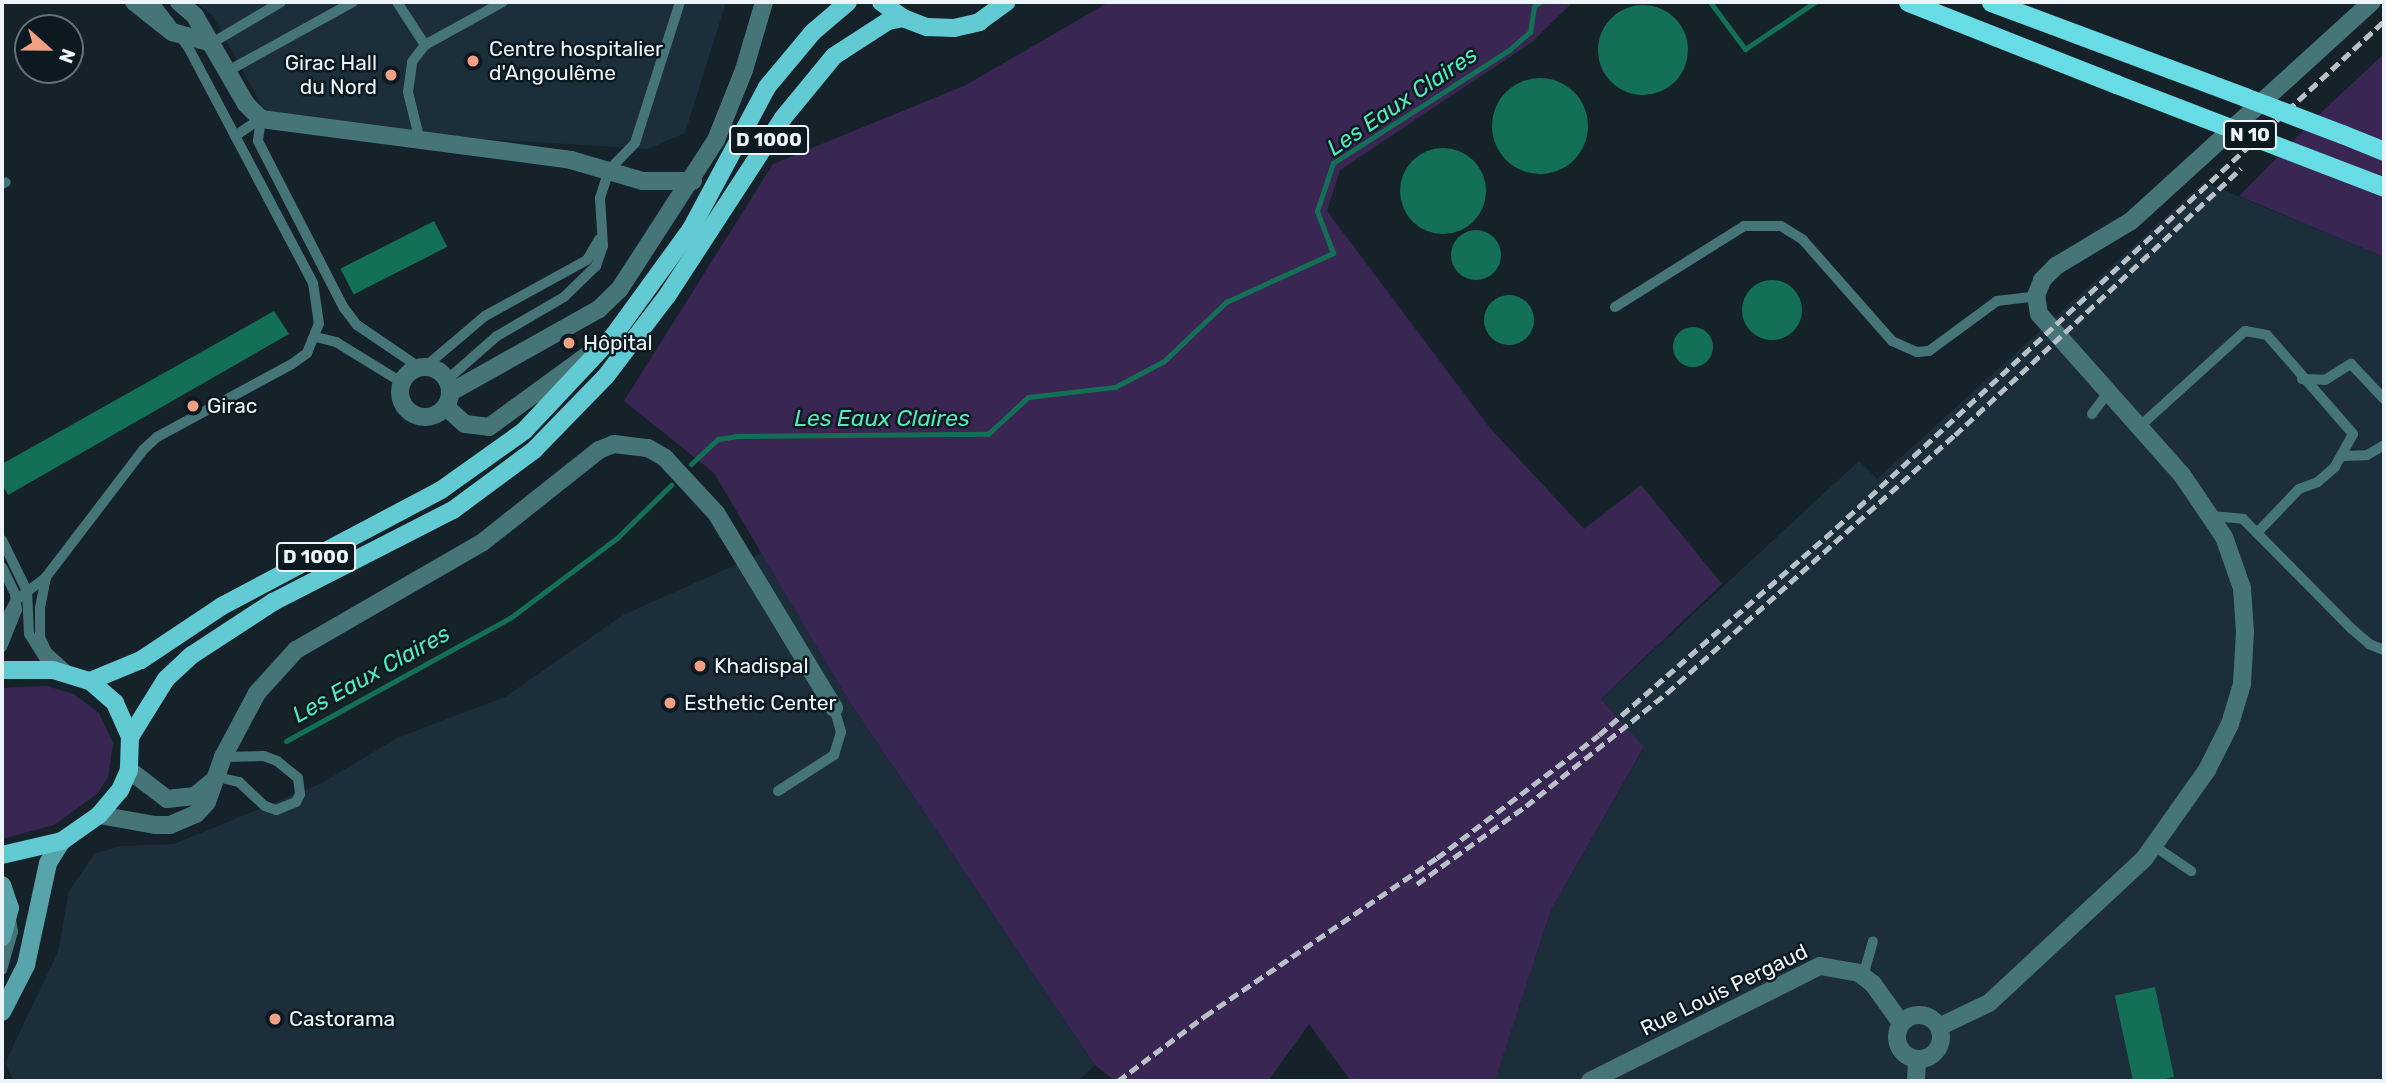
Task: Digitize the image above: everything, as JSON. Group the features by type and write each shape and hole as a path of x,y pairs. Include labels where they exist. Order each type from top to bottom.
{"highway":[{"name":"N 10","path":"1908,2 2384,187"},
{"name":"N 10","path":"1991,2 2384,151"}],"main road":[{"name":"D 1000","path":"81,678 141,660 222,606 441,490 524,431 614,335 691,229 767,87 813,32 848,2"},
{"path":"881,2 903,18 927,27 954,28 979,22 1007,2"},
{"name":"D 1000","path":"130,737 166,679 192,655 273,602 453,510 534,450 606,376 667,296 783,118 834,57 888,21 903,18"},
{"path":"2,670 53,670 81,678 116,704 130,737 129,770 120,790 99,815 62,841 2,855"},
{"path":"2,1012 26,965 40,911 48,863 62,841"},
{"path":"2,885 10,908 2,937"}],"street":[{"path":"134,2 155,22 178,34 212,43"},
{"path":"179,2 212,43 261,119 571,160 643,181 693,181"},
{"path":"614,335 489,427 465,424 448,393 422,367 401,383 401,400 411,413 429,417 448,393 599,309 619,290 693,181 729,110 764,2"},
{"path":"1939,1027 1989,1003 2046,953 2154,846 2207,770 2230,724 2242,684 2245,632 2242,588 2224,537 2211,516 2139,427 2039,314 2036,296 2056,266 2131,220 2372,2"},
{"path":"99,815 155,825 185,821 207,802 223,757 257,693 296,650 482,542 598,450 614,444 648,448 665,458 716,513 834,708"},
{"path":"129,770 167,799 195,796 217,777"},
{"name":"Rue Louis Pergaud","path":"1590,1081 1820,966 1843,967 1863,976"},
{"path":"1863,976 1901,1023"},
{"path":"1917,1059 1901,1049 1897,1036 1901,1023 1921,1014 1939,1027"},
{"path":"1917,1059 1938,1049 1939,1027"},
{"path":"1916,1081 1917,1059"}],"lane":[{"path":"2,626 16,600 46,577 157,437 292,364 307,353 316,337 320,311 313,283 178,34 154,2"},
{"path":"212,43 281,2"},
{"path":"228,71 353,2"},
{"path":"397,2 425,45"},
{"path":"420,142 408,75 425,45 503,2"},
{"path":"448,393 497,336 564,298 591,275 600,258 600,198 609,170 635,143 680,2"},
{"path":"235,136 261,119"},
{"path":"261,119 257,141 344,308 371,336 422,367 485,316 587,260 601,232"},
{"path":"1615,307 1744,226 1781,226 1803,240 1892,341 1917,352 1929,351 1997,301 2036,296"},
{"path":"2139,427 2245,331 2267,335 2302,379 2353,434 2343,456 2318,482 2299,489 2257,533"},
{"path":"316,337 336,342 401,383"},
{"path":"2302,379 2325,380 2351,364 2384,399"},
{"path":"2092,414 2108,393"},
{"path":"2343,456 2367,454 2384,445"},
{"path":"2211,516 2243,519 2352,629 2384,650"},
{"path":"2,540 27,591 29,634 43,662 53,670"},
{"path":"2,567 16,600 15,618 2,647"},
{"path":"46,577 40,608 40,637 47,652 81,678"},
{"path":"778,791 834,755 841,732 834,708"},
{"path":"217,777 239,782 265,806 276,810 296,802 300,794 298,778 278,761 264,756 223,757"},
{"path":"2154,846 2191,871"},
{"path":"4,965 13,932 10,908"},
{"path":"4,965 24,941 40,911"},
{"path":"1863,976 1873,941"}],"shaded area":[{"name":"Centre hospitalier d'Angoulême","path":"195,2 726,2 685,133 648,149 484,139 275,116 262,106 213,16"},
{"path":"1109,2 1573,2 1532,42 1340,170 1327,211 1490,428 1584,529 1641,485 1722,584 1601,699 1644,747 1551,910 1495,1081 1351,1081 1309,1024 1268,1081 1115,1081 1095,1065 849,701 714,473 624,401 773,164 966,85"},
{"path":"1643,5 1660,8 1675,18 1685,33 1688,50 1685,67 1675,82 1660,92 1643,95 1626,92 1611,82 1601,67 1598,50 1601,33 1611,18 1626,8"},
{"path":"2384,54 2384,257 2239,196"},
{"path":"1540,78 1558,82 1574,92 1584,108 1588,126 1584,144 1574,160 1558,170 1540,174 1522,170 1506,160 1496,144 1492,126 1496,108 1506,92 1522,82"},
{"path":"1435,148 1451,148 1474,160 1483,174 1486,191 1483,208 1474,222 1451,234 1435,234 1419,227 1407,215 1400,199 1400,183 1407,167 1419,155"},
{"path":"2204,182 2384,257 2384,1078 2381,1081 1495,1081 1551,910 1644,748 1601,699 1859,461 1877,479"},
{"path":"434,221 447,247 354,295 340,269"},
{"path":"1476,230 1494,237 1501,255 1494,273 1476,280 1458,273 1451,255 1458,237"},
{"path":"1772,280 1789,285 1797,293 1802,310 1797,327 1789,335 1772,340 1755,335 1747,327 1742,310 1747,293 1755,285"},
{"path":"1509,295 1527,302 1534,320 1527,338 1509,345 1491,338 1484,320 1491,302"},
{"path":"274,311 289,334 8,495 2,484 2,464"},
{"path":"1693,327 1707,333 1713,347 1707,361 1693,367 1679,361 1673,347 1679,333"},
{"path":"762,553 849,701 1095,1065 1078,1081 14,1081 5,1063 58,952 69,891 95,853 122,846 174,844 322,783 397,738 505,697 623,615"},
{"path":"47,686 74,694 99,713 113,743 108,777 97,794 54,825 2,839 2,688"},
{"path":"2155,987 2174,1077 2155,1081 2133,1081 2115,996"}],"waterway":[{"name":"Les Eaux Claires","path":"691,464 718,439 736,436 988,434 1028,397 1115,387 1164,361 1226,302 1333,253 1317,211 1333,163 1509,50 1530,32 1534,6 1540,2"},
{"name":"Les Eaux Claires","path":"1710,2 1745,49 1815,2"},
{"name":"Les Eaux Claires","path":"286,741 510,618 617,538 671,485"}],"railway":[{"path":"1118,1081 1205,1016 1437,858 1599,735 1836,528 2384,21"},
{"path":"1417,884 1526,806 1667,693 1955,435 2241,168"}],"place":[{"name":"Centre hospitalier d'Angoulême","path":"473,61"},
{"name":"Girac Hall du Nord","path":"391,75"},
{"name":"Hôpital","path":"569,343"},
{"name":"Girac","path":"193,406"},
{"name":"Khadispal","path":"700,666"},
{"name":"Esthetic Center","path":"670,703"},
{"name":"Castorama","path":"275,1019"}]}
